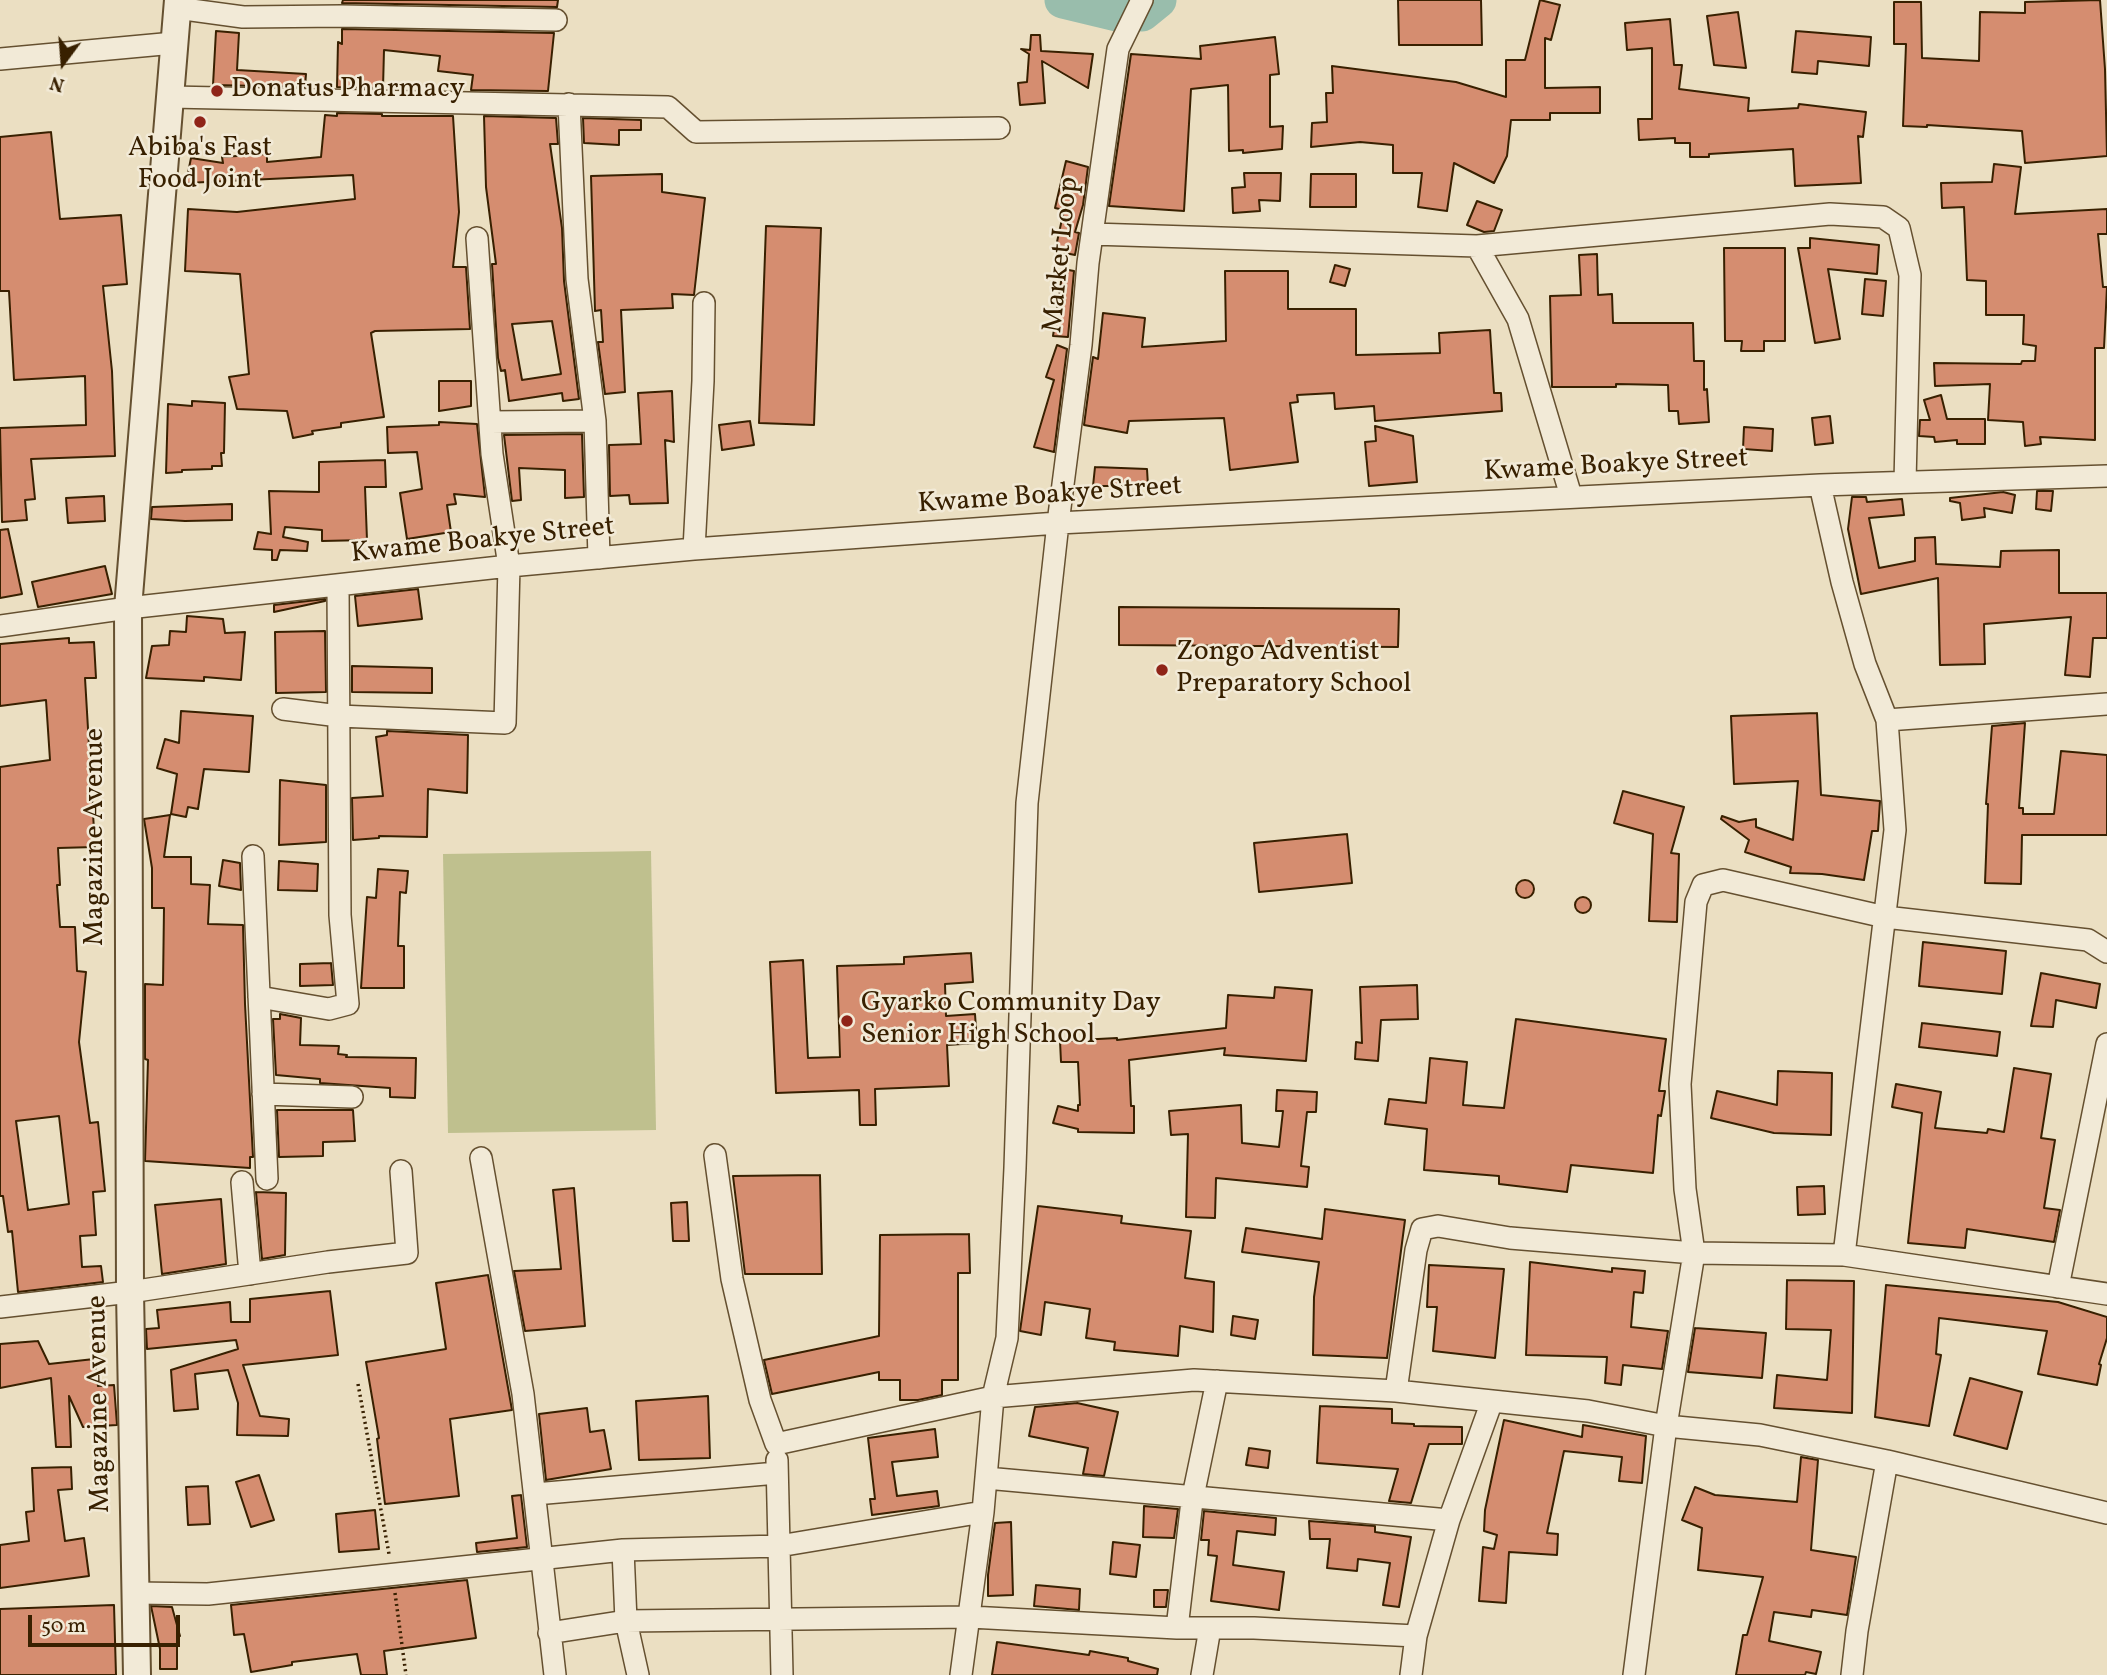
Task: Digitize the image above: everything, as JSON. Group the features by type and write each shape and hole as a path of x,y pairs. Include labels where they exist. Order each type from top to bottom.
{"street":[{"name":"Market Loop","path":"961,1675 983,1512 993,1397 1007,1338 1016,1154 1027,803 1058,523 1082,345 1092,234 1118,49 1142,0"},
{"path":"177,4 243,17 556,20"},
{"name":"Magazine Avenue","path":"136,1675 130,1292 128,608 177,4"},
{"path":"0,59 174,43"},
{"path":"170,97 668,107 696,132 999,128"},
{"path":"569,104 577,279 595,421 599,558"},
{"path":"1092,234 1477,246 1830,214 1883,218 1899,228 1910,275 1905,482"},
{"path":"283,709 339,716 505,723 509,566 492,454 477,238"},
{"path":"1477,246 1518,319 1571,496"},
{"path":"694,549 703,381 704,303"},
{"path":"490,422 595,421"},
{"name":"Kwame Boakye Street","path":"0,626 128,608 509,566 694,549 1058,523 1571,496 2107,476"},
{"path":"1820,485 1842,582 1865,664 1887,720 1895,830 1844,1255"},
{"path":"259,998 329,1009 348,1004 340,915 338,585"},
{"path":"1887,720 2107,704"},
{"path":"253,856 267,1179"},
{"path":"1634,1675 1666,1426 1694,1253 1685,1189 1680,1084 1696,902 1703,885 1723,880 1885,917 2088,940 2107,952"},
{"path":"2058,1287 2107,1044"},
{"path":"263,1094 352,1097"},
{"path":"715,1155 732,1279 760,1400 776,1444 782,1675"},
{"path":"481,1158 523,1394 555,1675"},
{"path":"0,1307 130,1292 407,1253 401,1171"},
{"path":"242,1182 250,1274"},
{"path":"1396,1391 1416,1250 1422,1229 1438,1226 1510,1238 1694,1253 1844,1255 2107,1294"},
{"path":"776,1444 993,1397 1194,1380 1217,1381 1396,1391 1588,1411 1666,1426 1760,1436 1887,1461 2107,1513"},
{"path":"1177,1628 1193,1497 1217,1381"},
{"path":"1411,1675 1416,1636 1449,1520 1492,1401"},
{"path":"1852,1675 1857,1631 1887,1461"},
{"path":"535,1494 777,1473"},
{"path":"986,1478 1449,1520"},
{"path":"135,1593 208,1594 623,1550 779,1546 983,1512"},
{"path":"623,1550 626,1621 638,1675"},
{"path":"549,1633 626,1621 970,1617 1177,1628 1416,1636"},
{"path":"1202,1675 1210,1628"}],"path":[{"path":"358,1384 393,1574 406,1675"}],"green space":[{"path":"651,851 656,1130 448,1133 443,854"}],"building":[{"path":"343,0 558,0 557,7 342,3"},
{"path":"1398,0 1481,0 1482,45 1399,45"},
{"path":"1540,0 1560,5 1551,40 1545,38 1545,88 1600,87 1600,113 1550,113 1550,120 1511,120 1507,156 1494,183 1454,163 1447,211 1418,207 1422,173 1393,173 1393,145 1360,142 1311,147 1312,123 1327,122 1326,93 1333,93 1332,66 1456,82 1506,97 1506,60 1525,60"},
{"path":"2100,0 2107,156 2025,163 2022,131 1903,126 1906,44 1894,44 1894,2 1921,2 1922,58 1979,61 1980,12 2025,13 2025,2"},
{"path":"1738,12 1746,68 1714,65 1707,16"},
{"path":"1670,19 1674,65 1682,65 1679,89 1749,98 1748,111 1798,108 1799,104 1866,112 1863,137 1858,136 1861,183 1795,186 1793,149 1690,157 1690,143 1675,143 1675,138 1639,140 1638,119 1652,119 1652,48 1627,50 1625,23"},
{"path":"342,29 554,33 548,91 471,90 473,75 438,71 440,56 384,50 383,88 337,87 338,42 342,44"},
{"path":"216,31 239,33 237,70 306,74 305,87 213,85"},
{"path":"1796,31 1871,37 1869,66 1818,61 1817,74 1792,72"},
{"path":"1031,35 1040,35 1041,51 1093,54 1088,88 1042,61 1045,103 1020,105 1018,83 1027,82 1029,54 1021,49 1030,50"},
{"path":"1275,37 1279,74 1270,75 1270,127 1283,126 1282,149 1243,153 1243,150 1229,151 1228,85 1191,89 1184,211 1109,206 1131,54 1201,59 1200,46"},
{"path":"337,113 453,116 459,212 453,267 466,267 470,329 371,333 384,417 341,423 341,427 312,431 313,434 293,438 287,411 237,409 229,377 249,374 240,274 185,271 188,209 237,212 355,199 353,175 186,183 191,158 223,163 222,157 267,154 267,162 321,157 325,115 337,116"},
{"path":"484,116 556,118 558,144 550,144 562,228 564,281 579,399 563,401 562,393 509,401 505,370 501,371 498,358 492,264 496,264 486,187","holes":["552,321 561,374 522,380 512,324"]},
{"path":"583,118 641,120 641,130 619,130 619,145 584,143"},
{"path":"51,132 60,219 121,215 127,284 103,286 112,371 115,456 31,459 35,499 25,500 27,520 2,522 0,428 86,425 85,376 14,380 9,291 0,291 0,137"},
{"path":"1066,161 1088,167 1083,205 1075,232 1079,233 1075,255 1055,251 1064,210 1055,208"},
{"path":"1994,164 2021,167 2015,214 2107,209 2107,234 2098,234 2103,287 2107,287 2104,348 2095,348 2095,440 2040,437 2041,444 2025,446 2023,422 1988,420 1990,384 1935,386 1934,363 2021,364 2022,361 2035,361 2036,346 2023,344 2024,315 1986,315 1986,281 1967,280 1964,207 1942,208 1941,183 1992,182"},
{"path":"1244,173 1281,173 1280,201 1259,200 1260,211 1233,213 1232,188 1245,187"},
{"path":"662,174 662,192 705,198 694,295 672,294 673,308 621,310 625,392 605,394 598,342 603,342 601,310 595,311 591,176"},
{"path":"1311,174 1356,174 1356,207 1310,207"},
{"path":"1477,201 1502,210 1494,231 1484,232 1467,225"},
{"path":"766,226 821,228 814,425 759,423"},
{"path":"1810,238 1879,245 1877,274 1828,269 1840,339 1815,343 1798,248 1810,248"},
{"path":"1724,248 1785,248 1785,341 1764,341 1764,351 1741,351 1742,341 1725,341"},
{"path":"1597,254 1598,295 1612,294 1613,323 1693,323 1694,361 1704,361 1704,390 1707,389 1709,422 1679,424 1678,411 1669,411 1668,385 1552,387 1550,296 1581,295 1579,255"},
{"path":"1335,265 1350,269 1345,286 1330,282"},
{"path":"1063,269 1074,271 1068,337 1053,336"},
{"path":"1225,271 1288,271 1288,309 1356,309 1356,355 1440,353 1439,333 1490,330 1494,393 1501,393 1502,411 1375,421 1374,406 1335,409 1334,393 1297,395 1298,402 1290,403 1298,462 1230,470 1224,418 1129,421 1127,433 1084,425 1093,357 1098,359 1103,313 1145,318 1142,347 1226,341"},
{"path":"1865,279 1886,281 1883,316 1862,314"},
{"path":"1057,345 1067,349 1054,452 1034,447 1054,380 1046,377"},
{"path":"439,381 471,381 471,406 439,411"},
{"path":"672,391 674,442 665,440 668,503 630,504 629,495 610,496 609,445 641,444 638,393"},
{"path":"1941,395 1947,419 1985,419 1985,444 1957,444 1957,440 1935,442 1934,437 1919,436 1920,420 1930,420 1924,400"},
{"path":"192,401 225,403 222,466 166,473 168,404 192,406"},
{"path":"1830,416 1833,443 1815,445 1812,418"},
{"path":"750,421 754,445 722,450 719,425"},
{"path":"439,422 477,424 485,497 454,494 456,504 447,505 451,532 407,539 400,493 422,489 417,452 388,453 387,427 439,425"},
{"path":"1375,426 1413,436 1417,482 1369,486 1365,442 1376,441"},
{"path":"1744,427 1773,429 1772,451 1743,449"},
{"path":"582,434 584,497 565,498 565,470 519,468 521,500 512,501 504,435"},
{"path":"385,460 386,487 365,487 367,540 322,541 322,530 285,527 283,537 308,542 307,551 280,550 277,560 272,560 272,550 254,549 258,532 271,534 269,491 319,492 319,462"},
{"path":"1095,467 1147,469 1148,486 1093,486"},
{"path":"2037,491 2053,491 2051,511 2036,509"},
{"path":"2003,492 2015,495 2012,513 1984,508 1985,517 1962,520 1960,503 1950,501 1950,498"},
{"path":"104,496 105,521 68,523 66,498"},
{"path":"1852,497 1866,497 1867,502 1902,499 1904,515 1869,518 1879,568 1915,561 1915,538 1935,537 1936,564 2000,567 2001,551 2059,550 2059,593 2107,593 2107,638 2093,638 2090,677 2065,675 2071,617 1984,624 1985,664 1940,665 1938,578 1861,594 1848,529"},
{"path":"232,504 232,520 151,519 152,507"},
{"path":"8,529 22,594 0,598 0,530"},
{"path":"105,566 112,594 38,607 32,582"},
{"path":"418,589 422,619 358,626 355,596"},
{"path":"325,601 274,612 274,605"},
{"path":"1119,607 1399,609 1398,647 1119,645"},
{"path":"187,616 223,619 225,633 245,632 241,680 204,677 204,681 146,678 152,646 169,645 170,631 186,632"},
{"path":"325,631 326,692 276,693 275,632"},
{"path":"69,638 69,643 94,642 96,678 85,678 95,847 58,848 60,885 57,885 60,927 75,927 77,971 86,972 79,1042 90,1123 98,1122 105,1191 93,1192 96,1235 80,1236 82,1267 101,1266 103,1282 18,1292 12,1231 8,1232 3,1196 0,1196 0,767 50,760 46,700 0,706 0,644","holes":["59,1116 69,1204 28,1210 16,1121"]},
{"path":"352,666 432,668 432,693 352,692"},
{"path":"181,711 253,716 249,772 204,769 198,809 188,807 186,817 171,814 177,774 157,768 165,739 179,743"},
{"path":"1817,713 1821,795 1880,801 1878,831 1872,831 1864,880 1790,873 1791,867 1745,852 1749,840 1721,819 1722,816 1739,822 1756,819 1756,827 1793,840 1798,781 1734,784 1731,716"},
{"path":"2025,723 2019,808 2023,808 2023,814 2054,814 2061,751 2107,755 2107,835 2022,835 2021,884 1985,883 1986,804 1992,726"},
{"path":"387,731 468,735 467,793 428,789 427,837 379,836 353,840 352,798 383,796 376,737 387,735"},
{"path":"280,780 326,785 326,842 279,845"},
{"path":"1623,791 1684,807 1671,853 1679,854 1677,922 1649,921 1653,834 1614,823"},
{"path":"170,815 164,857 191,857 191,884 210,885 208,924 243,925 253,1157 250,1157 250,1168 145,1161 148,1060 145,1059 145,984 163,985 164,908 152,908 152,868 144,819"},
{"path":"1347,834 1352,883 1259,892 1254,843"},
{"path":"223,860 240,863 241,890 219,886"},
{"path":"279,861 318,864 317,891 278,890"},
{"path":"378,869 408,871 406,893 400,892 398,946 404,946 404,988 361,988 367,897 376,898"},
{"path":"1525,880 1531,883 1534,889 1531,895 1525,898 1519,895 1516,889 1519,883"},
{"path":"1583,897 1589,899 1589,911 1583,913 1577,911 1575,905 1577,899"},
{"path":"1923,942 2006,951 2002,994 1919,986"},
{"path":"971,953 973,982 945,984 946,1016 975,1014 977,1043 947,1045 949,1086 875,1089 876,1125 860,1125 859,1090 776,1093 770,962 803,960 808,1058 840,1057 837,966 904,964 904,957"},
{"path":"331,963 333,985 300,986 300,964"},
{"path":"2041,973 2100,984 2096,1008 2056,1000 2053,1027 2031,1026"},
{"path":"1417,985 1418,1019 1381,1020 1378,1061 1355,1059 1356,1042 1362,1043 1360,987"},
{"path":"1275,987 1312,990 1306,1061 1224,1055 1225,1048 1129,1060 1134,1133 1078,1132 1078,1129 1053,1123 1058,1106 1078,1111 1080,1105 1078,1062 1061,1062 1060,1041 1117,1040 1226,1028 1228,995 1274,998"},
{"path":"280,1014 301,1018 300,1045 339,1046 338,1054 347,1055 346,1057 416,1058 415,1098 390,1097 390,1088 320,1083 320,1079 276,1075 273,1019 280,1019"},
{"path":"1516,1019 1666,1039 1659,1091 1665,1091 1661,1116 1658,1115 1653,1173 1571,1165 1567,1192 1499,1184 1499,1176 1424,1170 1427,1129 1385,1124 1389,1099 1426,1103 1430,1058 1467,1062 1463,1105 1504,1108"},
{"path":"1922,1023 2000,1032 1997,1056 1919,1047"},
{"path":"2014,1068 2051,1074 2041,1138 2055,1140 2044,1208 2060,1210 2054,1242 1967,1229 1965,1248 1908,1243 1922,1113 1892,1107 1896,1084 1941,1092 1935,1128 2004,1132"},
{"path":"1778,1071 1832,1073 1831,1135 1774,1133 1711,1118 1717,1091 1777,1105"},
{"path":"1277,1090 1317,1092 1316,1112 1307,1112 1301,1166 1309,1167 1307,1187 1216,1178 1215,1218 1186,1217 1188,1134 1171,1135 1169,1111 1241,1105 1242,1143 1279,1147 1283,1111 1276,1111"},
{"path":"277,1110 353,1110 355,1141 323,1142 323,1156 279,1157"},
{"path":"820,1175 822,1274 745,1274 733,1176"},
{"path":"1824,1186 1825,1214 1798,1215 1797,1187"},
{"path":"574,1188 585,1326 525,1331 514,1271 561,1269 553,1190"},
{"path":"256,1192 286,1193 285,1255 262,1259"},
{"path":"221,1199 226,1264 162,1274 155,1205"},
{"path":"687,1202 689,1241 673,1241 671,1203"},
{"path":"1038,1206 1122,1216 1121,1223 1191,1231 1185,1278 1214,1282 1213,1332 1180,1326 1178,1356 1114,1350 1115,1342 1086,1338 1090,1309 1045,1302 1041,1335 1020,1331"},
{"path":"1325,1209 1405,1220 1387,1358 1313,1355 1314,1297 1319,1262 1242,1252 1246,1228 1322,1239"},
{"path":"969,1234 970,1273 958,1273 958,1380 942,1380 942,1395 918,1400 900,1400 900,1380 879,1380 879,1372 772,1394 764,1360 879,1336 880,1235"},
{"path":"1530,1262 1612,1272 1612,1268 1645,1271 1643,1293 1634,1292 1631,1327 1668,1331 1662,1369 1623,1365 1621,1385 1605,1383 1607,1357 1526,1355"},
{"path":"1429,1265 1504,1269 1495,1358 1433,1351 1437,1307 1427,1307"},
{"path":"488,1275 512,1410 450,1419 459,1496 385,1504 379,1438 366,1362 446,1349 436,1283"},
{"path":"1787,1280 1854,1281 1852,1413 1774,1408 1777,1375 1827,1380 1831,1330 1786,1329"},
{"path":"1886,1285 2058,1302 2107,1317 2107,1338 2099,1364 2097,1385 2038,1374 2047,1331 1939,1318 1936,1354 1941,1355 1929,1426 1875,1417"},
{"path":"330,1291 338,1355 243,1365 260,1416 289,1419 288,1436 237,1435 238,1403 228,1370 195,1374 198,1409 174,1411 171,1370 238,1349 236,1340 147,1349 146,1329 159,1328 157,1310 230,1302 231,1322 250,1322 250,1299"},
{"path":"1233,1316 1258,1320 1255,1339 1231,1335"},
{"path":"1695,1328 1766,1333 1762,1378 1688,1372"},
{"path":"38,1341 49,1364 94,1359 98,1386 114,1385 117,1425 83,1427 69,1396 71,1447 56,1447 51,1378 0,1388 0,1344"},
{"path":"1970,1378 2022,1392 2007,1449 1954,1435"},
{"path":"708,1396 710,1458 639,1460 636,1401"},
{"path":"1077,1403 1118,1412 1104,1476 1083,1474 1088,1448 1029,1436 1035,1407"},
{"path":"1320,1406 1392,1409 1392,1423 1462,1427 1462,1444 1429,1444 1411,1503 1389,1501 1398,1469 1317,1463"},
{"path":"587,1408 590,1432 604,1430 611,1469 546,1480 539,1414"},
{"path":"1504,1420 1582,1437 1583,1425 1646,1436 1642,1483 1619,1481 1622,1457 1564,1451 1547,1533 1558,1534 1557,1555 1509,1552 1506,1603 1479,1601 1483,1547 1494,1549 1497,1535 1484,1531 1485,1510"},
{"path":"935,1429 938,1457 892,1462 897,1496 937,1491 939,1506 872,1515 870,1499 875,1499 868,1438"},
{"path":"1249,1448 1270,1451 1268,1468 1246,1465"},
{"path":"1801,1457 1818,1460 1811,1550 1856,1557 1847,1615 1812,1610 1811,1617 1774,1612 1769,1641 1821,1652 1816,1674 1806,1672 1805,1675 1736,1675 1743,1635 1747,1635 1763,1577 1698,1570 1702,1528 1682,1520 1695,1487 1715,1495 1797,1502"},
{"path":"71,1467 72,1489 58,1490 65,1541 84,1538 89,1576 0,1588 0,1545 29,1541 26,1512 34,1511 32,1468"},
{"path":"259,1475 274,1520 251,1527 236,1482"},
{"path":"208,1486 210,1524 188,1525 186,1487"},
{"path":"521,1495 527,1547 477,1552 476,1543 517,1538 512,1496"},
{"path":"1144,1506 1178,1509 1174,1538 1143,1537"},
{"path":"375,1510 379,1549 339,1552 336,1514"},
{"path":"1204,1511 1276,1518 1275,1535 1237,1531 1233,1565 1284,1572 1279,1610 1211,1601 1217,1556 1208,1555 1209,1540 1201,1540"},
{"path":"1309,1521 1375,1526 1375,1532 1411,1537 1399,1607 1383,1605 1390,1563 1358,1559 1357,1571 1327,1568 1330,1539 1310,1539"},
{"path":"1011,1522 1013,1595 988,1596 995,1523"},
{"path":"1113,1542 1140,1545 1136,1577 1110,1574"},
{"path":"467,1580 476,1638 384,1651 387,1675 361,1675 357,1654 292,1662 292,1665 251,1672 244,1634 234,1635 231,1605"},
{"path":"1036,1585 1080,1589 1079,1610 1034,1606"},
{"path":"1154,1590 1168,1590 1166,1607 1154,1607"},
{"path":"114,1605 116,1675 0,1675 0,1609"},
{"path":"151,1606 172,1607 180,1636 177,1637 177,1669 160,1669 160,1649"},
{"path":"997,1642 1089,1655 1090,1651 1128,1658 1128,1661 1158,1669 1157,1675 992,1675"}],"waterway":[{"path":"1063,0 1117,13"},
{"path":"1142,13 1158,0"}],"place":[{"name":"Donatus Pharmacy","path":"217,91"},
{"name":"Abiba's Fast Food Joint","path":"200,122"},
{"name":"Zongo Adventist Preparatory School","path":"1162,670"},
{"name":"Gyarko Community Day Senior High School","path":"847,1021"}]}
